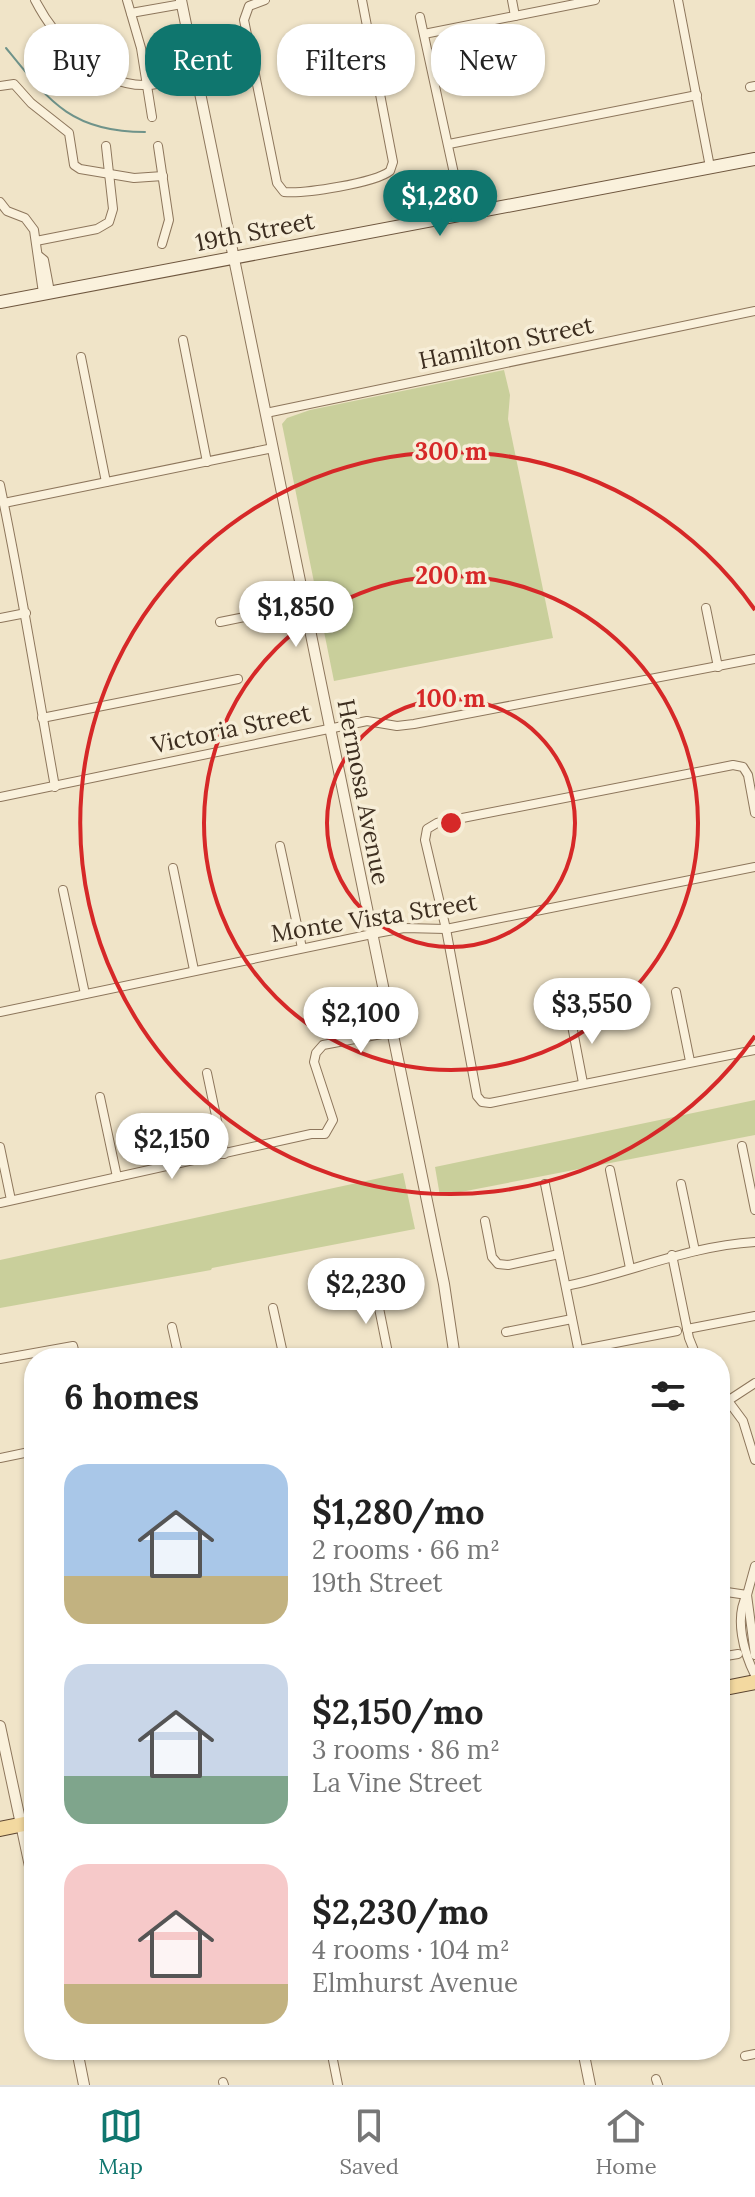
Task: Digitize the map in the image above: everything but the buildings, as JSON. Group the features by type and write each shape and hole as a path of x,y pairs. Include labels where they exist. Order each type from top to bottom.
{"main road":[{"name":"19th Street","path":"0,302 755,159"},
{"path":"730,1687 755,1682"},
{"path":"0,1829 24,1825"}],"street":[{"path":"35,0 53,28 93,68 126,83 145,85"},
{"path":"127,0 145,76"},
{"path":"245,24 249,6 265,0"},
{"path":"260,96 277,183 284,192 298,194 375,179 390,171 393,162 362,0"},
{"path":"512,0 515,16"},
{"path":"424,34 595,0"},
{"path":"678,0 710,167"},
{"path":"131,13 181,2"},
{"name":"Hermosa Avenue","path":"181,2 186,24"},
{"path":"420,17 463,215"},
{"path":"0,86 14,84 31,103 69,133 74,165 80,169 144,179 163,176"},
{"path":"449,144 697,95"},
{"path":"149,96 152,117"},
{"name":"Hermosa Avenue","path":"200,96 444,1284 454,1348"},
{"path":"36,241 97,229 109,222 113,209 106,146"},
{"path":"158,146 169,220 162,244"},
{"path":"0,202 7,211 31,223 39,256 37,261 47,293"},
{"name":"Hamilton Street","path":"266,413 755,311"},
{"path":"183,340 207,462"},
{"path":"81,357 106,482"},
{"path":"4,503 273,448"},
{"path":"0,485 26,613 55,787"},
{"path":"220,622 304,605"},
{"path":"706,608 718,667"},
{"path":"0,618 26,613"},
{"name":"Victoria Street","path":"0,797 367,721 397,726 414,724 755,659"},
{"path":"42,718 238,679"},
{"path":"755,813 748,775 743,767 733,765 437,823 427,829 425,840 446,929 477,1096 482,1102 490,1103 755,1050"},
{"path":"280,846 302,948"},
{"name":"Monte Vista Street","path":"0,1012 372,934 404,928 446,929 755,867"},
{"path":"173,868 194,970"},
{"path":"63,890 85,994"},
{"path":"676,992 690,1061"},
{"path":"570,1015 583,1083"},
{"path":"0,1203 311,1134 325,1134 333,1120 314,1062 316,1053 323,1045 392,1032"},
{"path":"207,1073 224,1154"},
{"path":"100,1097 117,1177"},
{"path":"742,1146 755,1210"},
{"path":"0,1147 11,1200"},
{"path":"610,1170 630,1268"},
{"path":"545,1184 578,1348"},
{"path":"681,1184 695,1251"},
{"path":"485,1221 492,1257 498,1264 508,1265 559,1254"},
{"path":"566,1286 672,1255 755,1242"},
{"path":"672,1255 694,1348"},
{"path":"375,1288 387,1348"},
{"path":"273,1308 282,1348"},
{"path":"687,1329 755,1316"},
{"path":"506,1332 572,1319"},
{"path":"172,1327 177,1348"},
{"path":"605,1348 677,1331"},
{"path":"0,1359 24,1355"},
{"path":"730,1399 755,1383"},
{"path":"730,1402 743,1421 755,1460"},
{"path":"0,1458 24,1453"},
{"path":"755,1568 741,1606 748,1663 755,1672"},
{"path":"730,1592 747,1595"},
{"path":"747,1595 755,1655"},
{"path":"730,1655 738,1654"},
{"path":"0,1726 24,1813"},
{"path":"745,2056 755,2054"},
{"path":"79,2060 84,2085"},
{"path":"333,2060 338,2085"},
{"path":"585,2060 590,2085"}],"green space":[{"path":"504,370 510,395 508,419 553,638 334,681 282,424 287,418 310,410"},
{"path":"755,1100 755,1135 440,1196 435,1167"},
{"path":"403,1173 415,1229 0,1308 0,1260"}],"waterway":[{"path":"6,48 49,98 64,110 98,126 145,132"}]}
